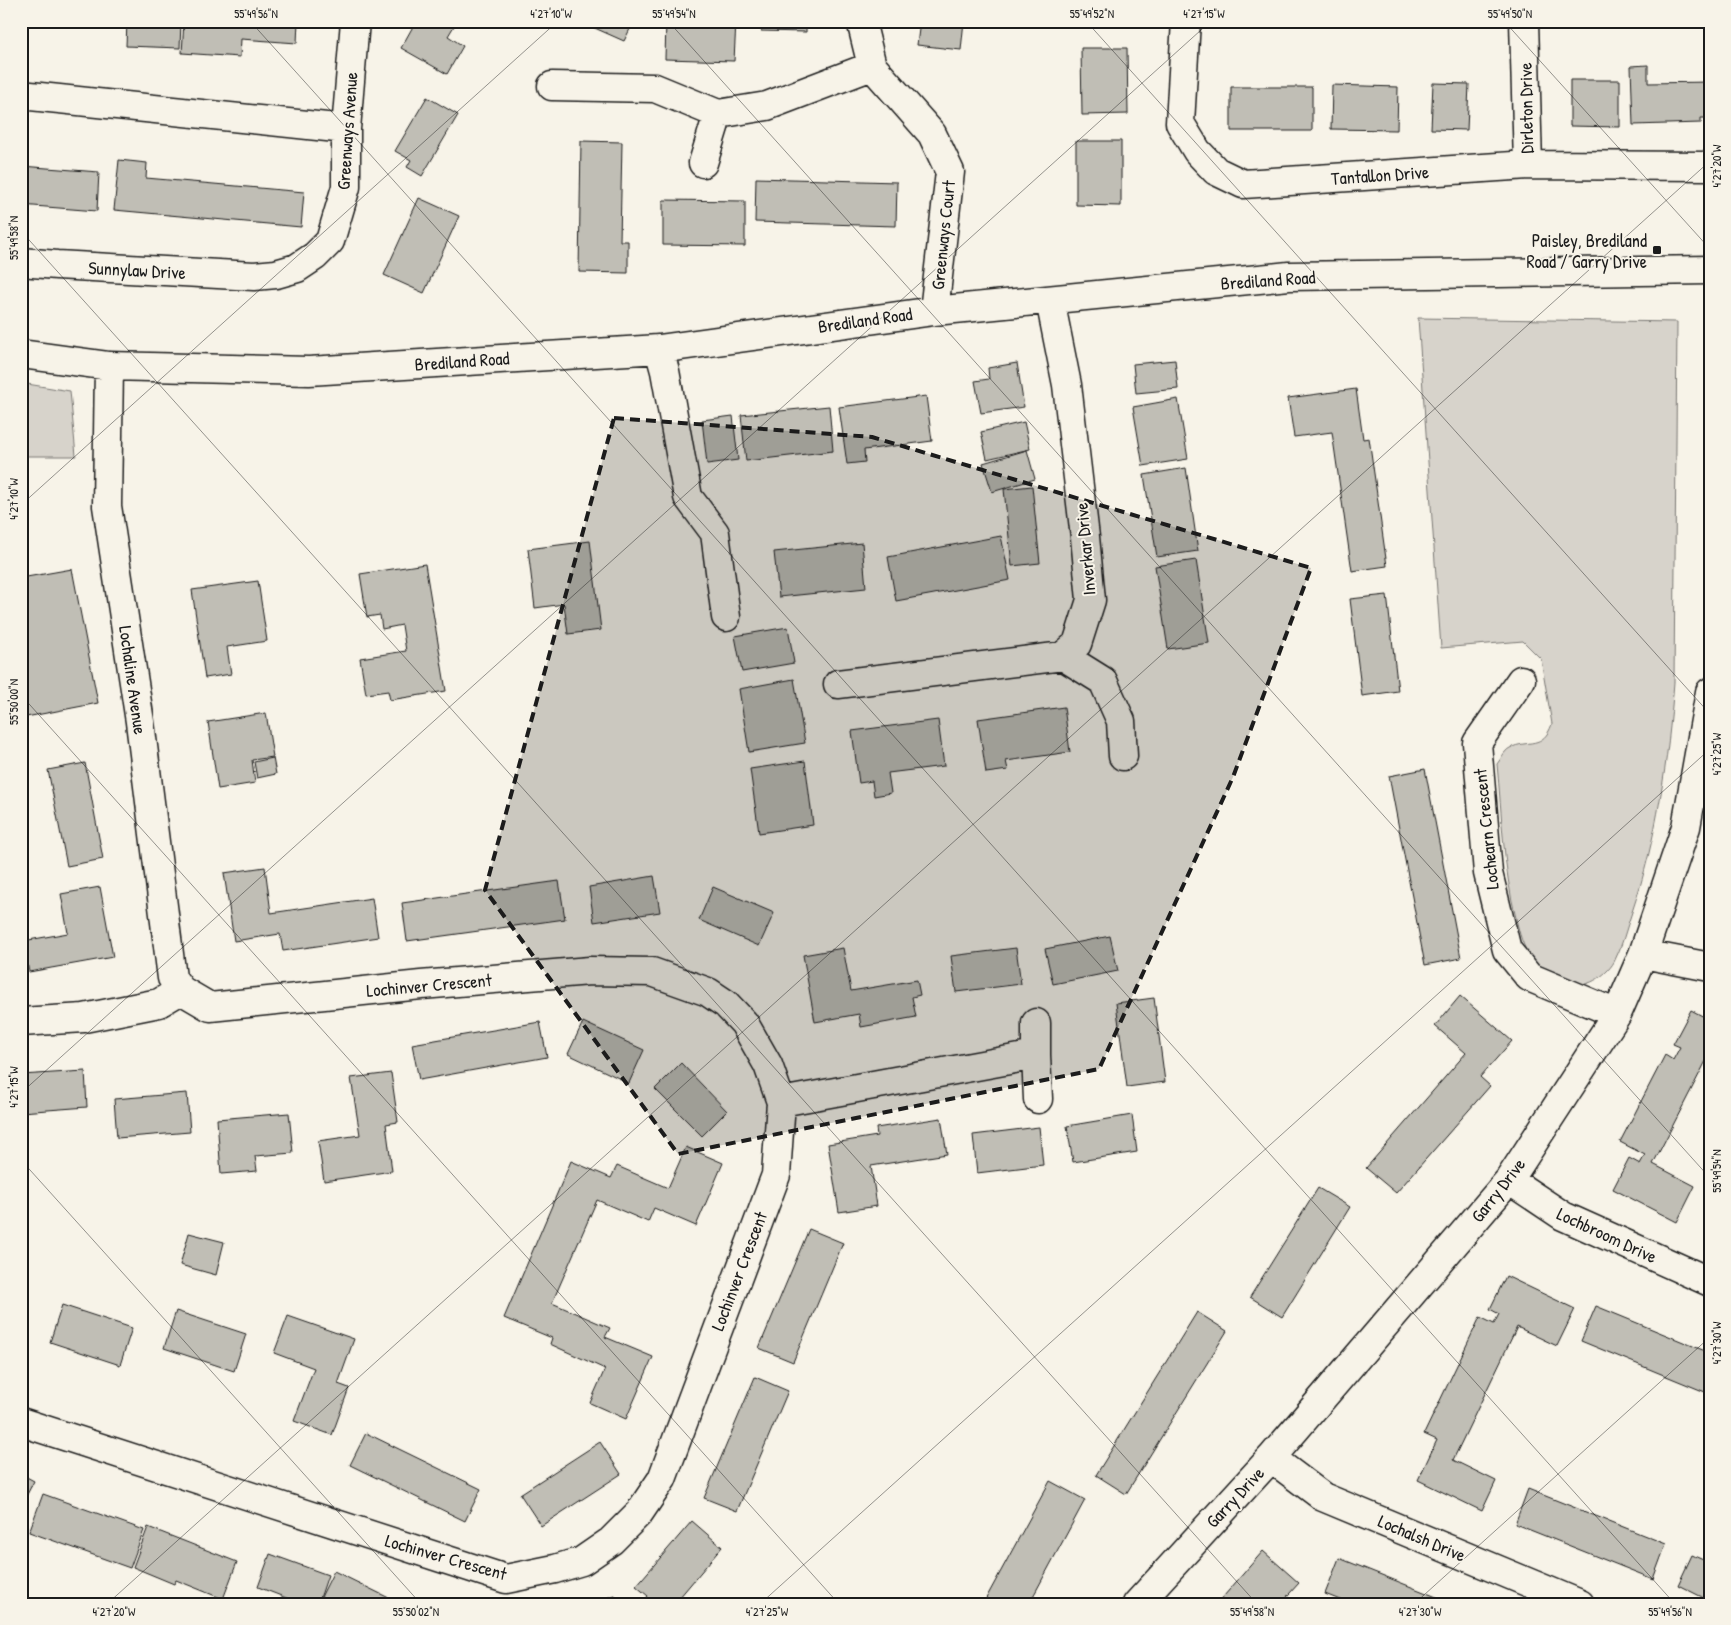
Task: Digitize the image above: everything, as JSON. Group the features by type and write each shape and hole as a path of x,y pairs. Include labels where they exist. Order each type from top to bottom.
{"street":[{"name":"Greenways Avenue","path":"254,276 276,274 296,268 315,256 330,241 346,187 346,129 355,21"},
{"name":"Greenways Court","path":"861,21 872,66 932,134 950,172 934,311"},
{"name":"Tantallon Drive","path":"1186,21 1180,123 1197,151 1216,172 1243,184 1528,165 1710,166"},
{"name":"Dirleton Drive","path":"1524,21 1528,165"},
{"path":"552,86 655,88 718,114 767,106 872,66"},
{"path":"21,96 346,129"},
{"path":"703,163 718,114"},
{"name":"Sunnylaw Drive","path":"21,262 254,276"},
{"name":"Brediland Road","path":"21,354 109,366 309,371 660,348 934,311 1289,276 1710,270"},
{"name":"Inverkar Drive","path":"1050,300 1067,385 1086,537 1091,600 1077,644 1063,656"},
{"path":"660,348 666,371 688,498 715,533 726,617"},
{"name":"Lochaline Avenue","path":"109,366 107,506 140,722 172,978 181,990"},
{"path":"838,684 1063,656 1102,681 1121,721 1123,756"},
{"name":"Lochearn Crescent","path":"1521,680 1477,743 1488,873 1507,950 1529,977 1617,1014"},
{"name":"Garry Drive","path":"1137,1604 1271,1458 1509,1180 1617,1014 1643,954 1686,827 1710,692"},
{"path":"1643,954 1710,967"},
{"name":"Lochinver Crescent","path":"21,1422 506,1579 555,1569 582,1561 611,1541 639,1513 662,1479 776,1175 781,1102 768,1065 744,1023 726,1004 708,992 652,972 590,971 421,985 210,1007 181,990"},
{"path":"21,1022 84,1018 159,1003 181,990"},
{"path":"1036,1023 1038,1099"},
{"path":"781,1102 1036,1054"},
{"name":"Lochbroom Drive","path":"1509,1180 1563,1216 1710,1282"},
{"name":"Lochalsh Drive","path":"1271,1458 1323,1497 1580,1604"}],"highlighted area":[{"path":"614,418 872,437 1311,568 1233,777 1099,1069 678,1154 485,890"}],"shaded area":[{"path":"1418,318 1677,322 1674,682 1665,770 1655,828 1641,884 1622,944 1614,962 1606,972 1601,977 1582,985 1576,985 1554,976 1532,960 1520,934 1508,880 1497,764 1508,749 1517,745 1540,741 1552,724 1541,659 1523,641 1441,648"},
{"path":"21,383 70,391 76,456 21,456"}],"building":[{"path":"127,21 181,21 180,48 126,46"},
{"path":"184,21 298,21 297,43 241,39 240,57 182,53"},
{"path":"416,21 457,21 448,36 463,46 447,74 401,48"},
{"path":"579,21 634,21 624,41"},
{"path":"666,21 736,21 734,61 665,59"},
{"path":"761,21 806,21 806,32 761,31"},
{"path":"920,21 964,21 961,50 917,45"},
{"path":"1090,21 1135,21 1135,22 1090,25"},
{"path":"1081,48 1127,48 1128,114 1082,115"},
{"path":"1648,65 1648,83 1710,82 1710,118 1701,118 1701,123 1633,125 1631,66"},
{"path":"1570,80 1620,80 1620,127 1570,126"},
{"path":"1433,83 1469,84 1467,130 1431,129"},
{"path":"1332,85 1398,87 1397,130 1331,129"},
{"path":"1231,87 1312,87 1312,131 1231,131"},
{"path":"427,97 458,115 422,176 407,167 411,160 395,151"},
{"path":"581,141 622,142 620,241 628,241 628,273 579,272"},
{"path":"1076,141 1121,141 1121,206 1076,205"},
{"path":"119,160 147,163 146,178 304,192 301,227 114,210"},
{"path":"21,166 99,172 97,211 21,205"},
{"path":"756,178 897,182 896,226 755,222"},
{"path":"419,198 459,216 424,293 384,275"},
{"path":"663,200 745,201 745,246 663,245"},
{"path":"1175,360 1178,389 1136,393 1133,364"},
{"path":"1017,363 1024,407 981,413 975,381 989,379 988,368"},
{"path":"1356,389 1363,439 1369,438 1387,566 1352,571 1332,432 1294,437 1288,398"},
{"path":"926,396 932,441 864,450 865,462 847,464 839,407"},
{"path":"1178,399 1188,459 1143,466 1133,407"},
{"path":"829,406 833,451 746,461 741,415"},
{"path":"733,416 738,460 707,464 702,420"},
{"path":"1024,422 1030,449 987,459 981,432"},
{"path":"1027,450 1035,479 992,492 983,463"},
{"path":"1186,468 1198,551 1157,557 1144,475"},
{"path":"1032,486 1040,563 1012,566 1004,489"},
{"path":"1001,536 1010,580 896,601 888,557"},
{"path":"590,541 601,630 568,634 564,604 535,608 528,549"},
{"path":"862,543 866,588 779,597 774,552"},
{"path":"1196,560 1209,643 1168,649 1155,566"},
{"path":"425,564 446,691 390,700 388,691 366,694 360,658 406,651 402,625 382,629 380,615 367,617 360,574"},
{"path":"72,569 98,703 21,718 21,578"},
{"path":"258,581 267,641 227,647 231,674 205,678 192,590"},
{"path":"1387,595 1398,691 1362,696 1350,599"},
{"path":"788,627 794,663 742,672 735,636"},
{"path":"794,679 805,743 749,752 739,689"},
{"path":"1064,707 1070,752 1006,761 1008,770 986,773 978,719"},
{"path":"266,713 273,757 252,760 255,783 218,789 208,722"},
{"path":"938,720 944,766 888,773 891,793 874,796 872,781 859,783 852,731"},
{"path":"273,758 276,774 257,778 254,762"},
{"path":"805,761 813,825 759,833 750,769"},
{"path":"85,763 103,859 67,866 48,770"},
{"path":"1425,769 1461,958 1425,965 1389,776"},
{"path":"265,867 271,913 372,898 378,937 283,951 280,934 234,941 224,873"},
{"path":"654,876 660,912 594,922 589,887"},
{"path":"559,881 565,919 407,941 402,903"},
{"path":"100,887 113,957 29,972 23,941 68,933 61,894"},
{"path":"713,887 774,913 759,946 699,920"},
{"path":"1110,936 1118,971 1053,984 1045,949"},
{"path":"843,948 851,991 917,980 920,995 912,997 916,1017 861,1027 859,1014 815,1022 803,955"},
{"path":"1016,948 1021,984 956,992 951,956"},
{"path":"1460,996 1512,1041 1480,1077 1490,1086 1396,1193 1366,1168 1466,1053 1435,1026"},
{"path":"1154,998 1165,1082 1127,1087 1116,1003"},
{"path":"1691,1010 1710,1020 1710,1063 1706,1061 1653,1164 1695,1186 1677,1222 1613,1189 1629,1158 1640,1164 1645,1155 1620,1142 1665,1055 1673,1060 1680,1047 1673,1044"},
{"path":"540,1022 547,1057 419,1080 412,1044"},
{"path":"583,1022 644,1050 629,1083 568,1054"},
{"path":"681,1063 727,1111 702,1136 655,1089"},
{"path":"85,1071 87,1107 21,1112 21,1075"},
{"path":"391,1073 398,1122 386,1124 392,1171 324,1181 318,1141 360,1135 351,1078"},
{"path":"187,1093 190,1132 117,1138 114,1099"},
{"path":"289,1113 293,1153 255,1156 257,1171 221,1174 217,1119"},
{"path":"1132,1115 1137,1152 1073,1162 1067,1126"},
{"path":"941,1118 947,1154 871,1166 877,1206 839,1212 828,1144 877,1136 876,1128"},
{"path":"1039,1127 1043,1165 977,1173 973,1135"},
{"path":"686,1147 723,1163 696,1226 654,1208 648,1222 597,1200 552,1303 610,1328 605,1337 653,1357 626,1419 590,1403 605,1369 550,1344 552,1338 504,1318 571,1161 611,1178 617,1166 668,1188"},
{"path":"1318,1188 1350,1207 1282,1317 1250,1297"},
{"path":"809,1229 843,1243 793,1362 759,1348"},
{"path":"189,1233 224,1242 216,1275 180,1265"},
{"path":"1506,1276 1575,1309 1557,1346 1517,1327 1453,1460 1496,1481 1482,1511 1418,1480 1437,1440 1424,1434 1480,1317 1494,1324 1499,1314 1490,1309"},
{"path":"62,1305 132,1328 120,1365 50,1342"},
{"path":"1596,1306 1710,1353 1710,1394 1581,1341"},
{"path":"176,1311 246,1334 234,1371 164,1348"},
{"path":"1197,1312 1227,1331 1126,1494 1096,1475"},
{"path":"288,1316 354,1339 338,1384 349,1388 332,1435 294,1421 314,1368 274,1353"},
{"path":"755,1377 788,1391 737,1511 704,1498"},
{"path":"366,1433 481,1489 465,1521 350,1465"},
{"path":"600,1442 621,1474 541,1526 520,1494"},
{"path":"21,1474 34,1481 21,1506"},
{"path":"1050,1481 1085,1500 1029,1604 983,1604"},
{"path":"1528,1489 1666,1544 1653,1579 1515,1524"},
{"path":"43,1494 144,1530 130,1568 29,1532"},
{"path":"692,1521 722,1547 674,1604 642,1604 648,1596 636,1586"},
{"path":"148,1527 237,1562 223,1599 176,1580 174,1584 133,1567"},
{"path":"1263,1551 1299,1583 1280,1604 1217,1604"},
{"path":"270,1554 328,1575 318,1604 302,1604 258,1587"},
{"path":"1692,1555 1710,1563 1710,1601 1678,1585"},
{"path":"1339,1558 1444,1600 1443,1604 1350,1604 1325,1594"},
{"path":"334,1571 393,1600 391,1604 318,1603"},
{"path":"615,1595 618,1604 589,1604"}],"place":[{"name":"Paisley, Brediland Road / Garry Drive","path":"1657,250"}]}
